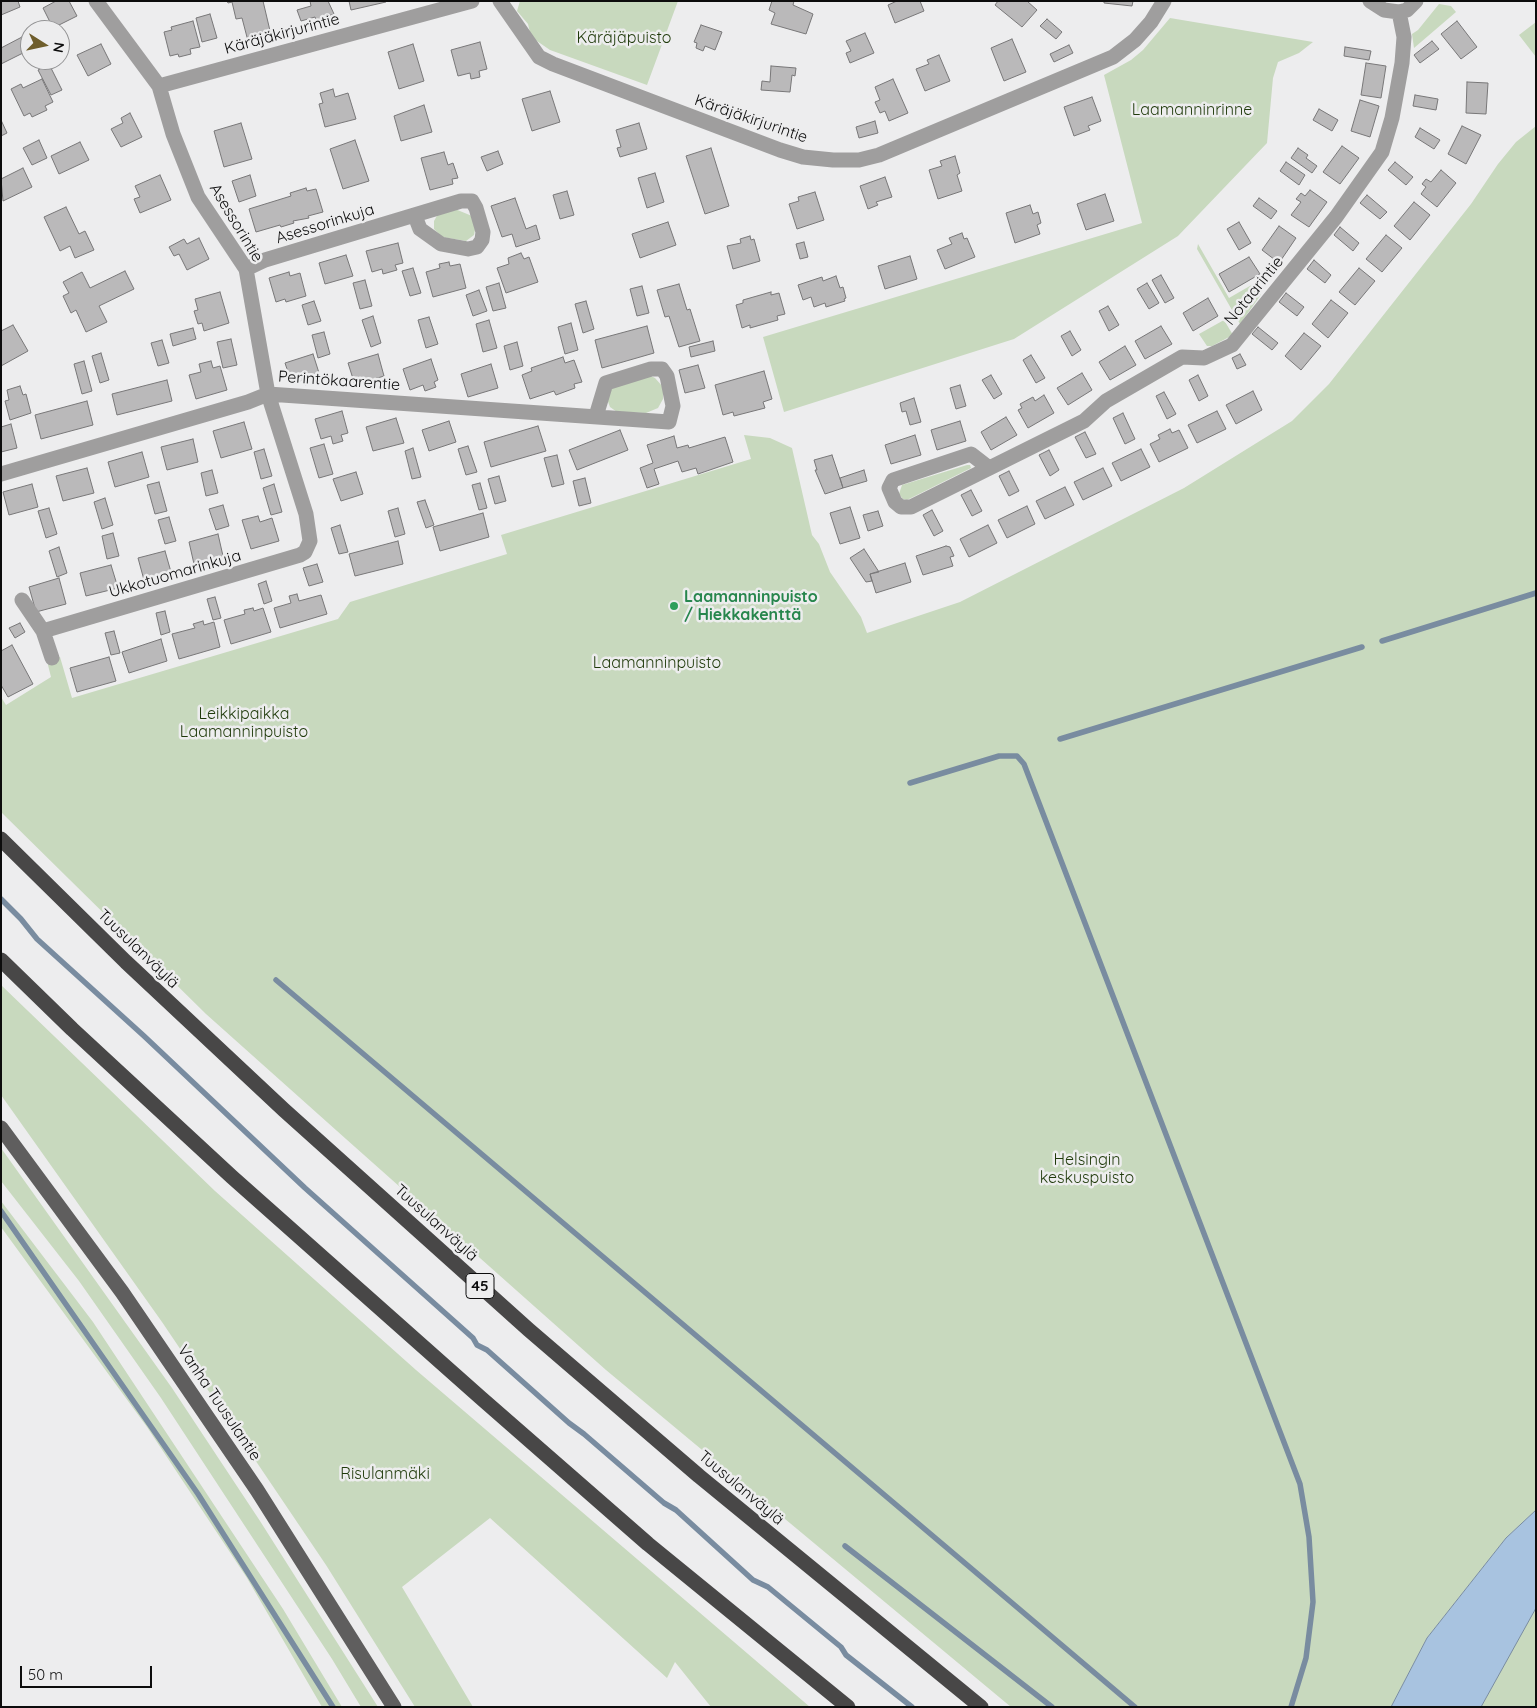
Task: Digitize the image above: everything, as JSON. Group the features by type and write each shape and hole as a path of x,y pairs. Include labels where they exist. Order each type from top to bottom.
{"highway":[{"name":"Tuusulanväylä","path":"1,839 126,962 277,1103 522,1323 699,1476 982,1707"},
{"path":"1,960 72,1029 232,1177 474,1392 648,1544 848,1707"}],"main road":[{"name":"Vanha Tuusulantie","path":"1,1128 128,1300 257,1490 394,1707"}],"street":[{"name":"Asessorintie","path":"96,1 159,86 173,134 198,197 246,269 268,394 306,514 310,542"},
{"name":"Käräjäkirjurintie","path":"159,86 472,1"},
{"name":"Käräjäkirjurintie","path":"500,1 539,57 553,64 780,150 803,157 859,160 879,155 1113,57 1134,40 1151,22 1164,1"},
{"path":"1370,1 1384,10 1400,12 1406,10 1416,1"},
{"name":"Notaarintie","path":"989,468 971,454 893,480 889,488 895,502 901,507 911,507 1084,421 1106,401 1182,357 1204,358 1232,345 1336,218 1382,152 1392,118 1402,63 1404,37 1400,12"},
{"name":"Asessorinkuja","path":"246,269 265,260 415,216"},
{"name":"Perintökaarentie","path":"1,474 248,402 268,394 669,422 673,406 667,376 662,370 651,369 606,383 601,394 596,416"},
{"name":"Ukkotuomarinkuja","path":"43,631 300,555 305,552 310,542"},
{"path":"22,600 43,631 52,658"}],"green space":[{"name":"Käräjäpuisto","path":"520,1 678,1 647,85 550,50 531,37 528,24 517,11"},
{"path":"1439,4 1451,6 1456,12 1414,48 1412,34 1418,30"},
{"name":"Laamanninrinne","path":"1170,18 1313,42 1299,53 1278,62 1273,78 1267,143 1178,236 1014,339 784,412 763,337 1142,223 1104,75 1131,60 1143,50"},
{"path":"1536,22 1536,57 1519,35"},
{"name":"Helsingin keskuspuisto","path":"1536,126 1536,1510 1506,1538 1427,1638 1391,1707 1011,1707 606,1370 206,1014 1,812 1,697 6,705 51,677 47,661 60,657 72,698 338,619 350,602 507,554 501,535 751,459 744,435 770,438 792,448 812,535 819,544 830,572 861,617 867,633 960,602 1184,488 1292,421 1329,384 1471,204 1498,164 1516,142"},
{"path":"455,209 472,216 475,230 474,235 466,241 442,237 434,229 434,221 438,214"},
{"path":"1198,244 1229,298 1262,279 1263,281 1260,283 1262,291 1260,296 1240,324 1197,249"},
{"path":"1224,320 1233,335 1212,346 1207,346 1199,334"},
{"path":"649,375 655,378 663,387 663,399 658,408 646,413 617,412 610,407 607,399 612,388"},
{"path":"970,465 971,468 907,500 903,499 899,494 902,485"},
{"name":"Risulanmäki","path":"1,985 215,1191 416,1370 810,1707 711,1707 675,1662 667,1678 490,1518 402,1587 473,1707 415,1707 326,1565 162,1322 1,1095"},
{"path":"1,1148 172,1388 260,1521 378,1707 361,1707 332,1659 161,1398 79,1281 1,1181"},
{"path":"1,1201 93,1322 283,1609 342,1707 322,1707 247,1578 147,1427 1,1227"},
{"path":"1536,1608 1536,1707 1481,1707 1510,1653"}],"water":[{"path":"1536,1510 1536,1608 1481,1707 1391,1707 1427,1638 1506,1538"}],"building":[{"path":"1,1 18,1 20,7 1,15"},
{"path":"56,1 69,1 77,16 69,20 49,20 43,8"},
{"path":"227,1 263,1 271,35 248,41 242,18 236,19 232,2 228,3"},
{"path":"310,1 328,1 334,14 316,20 315,17 301,21 297,10 311,6"},
{"path":"349,1 386,1 386,2 351,10"},
{"path":"772,1 794,1 793,5 813,14 806,34 771,24 775,13 769,10"},
{"path":"897,1 920,1 924,11 895,23 888,5"},
{"path":"998,1 1027,1 1037,10 1022,27 995,5"},
{"path":"1104,1 1133,1 1132,6 1104,3"},
{"path":"210,14 217,38 202,42 196,18"},
{"path":"1047,19 1062,32 1056,39 1040,26"},
{"path":"193,21 200,47 190,49 191,54 179,57 178,54 170,56 164,32 172,30 171,27"},
{"path":"1457,21 1477,47 1461,59 1441,34"},
{"path":"701,25 722,32 715,50 705,46 703,51 696,48 697,43 694,42"},
{"path":"865,33 874,53 850,63 846,53 851,51 846,41"},
{"path":"20,38 20,54 1,64 1,48"},
{"path":"1012,39 1026,72 1004,81 991,48"},
{"path":"1432,41 1439,49 1420,63 1414,55"},
{"path":"480,42 487,69 479,71 480,77 471,79 470,73 458,76 451,50"},
{"path":"101,44 111,64 88,76 77,55"},
{"path":"413,44 424,81 399,89 388,52"},
{"path":"1069,45 1073,53 1054,62 1050,54"},
{"path":"1345,47 1371,51 1369,60 1344,56"},
{"path":"939,55 950,81 925,91 916,69 929,64 927,60"},
{"path":"1366,63 1386,66 1381,98 1361,95"},
{"path":"771,66 796,68 795,76 792,75 790,92 761,90 762,81 770,82"},
{"path":"38,70 52,70 62,90 51,95"},
{"path":"42,79 53,102 45,106 47,110 32,117 30,113 24,116 11,89 21,84 23,88"},
{"path":"893,79 908,113 889,121 885,111 880,113 875,102 880,100 875,87"},
{"path":"1467,82 1488,83 1486,114 1466,113"},
{"path":"333,89 335,97 348,93 356,119 325,127 319,104 323,103 320,93"},
{"path":"550,91 560,122 532,131 522,99"},
{"path":"1415,95 1438,99 1436,110 1413,106"},
{"path":"1092,97 1101,121 1088,126 1090,130 1074,136 1064,107"},
{"path":"1360,100 1379,106 1370,137 1351,131"},
{"path":"424,105 432,132 401,141 394,116"},
{"path":"1319,109 1338,120 1332,131 1313,120"},
{"path":"130,113 142,137 121,147 111,129 123,123 121,118"},
{"path":"1,120 7,133 1,136"},
{"path":"875,121 878,133 859,138 856,127"},
{"path":"241,123 252,159 224,167 214,131"},
{"path":"639,123 647,149 620,157 617,148 621,147 616,130"},
{"path":"1462,126 1481,135 1466,164 1448,154"},
{"path":"1420,128 1440,140 1434,149 1415,137"},
{"path":"39,140 47,158 32,165 23,148"},
{"path":"355,140 369,181 343,189 330,149"},
{"path":"80,142 89,160 59,174 51,156"},
{"path":"1342,146 1359,158 1340,184 1323,172"},
{"path":"711,148 729,206 705,214 686,156"},
{"path":"1298,148 1308,155 1306,158 1317,166 1312,173 1291,158"},
{"path":"498,151 503,164 487,171 481,157"},
{"path":"444,152 448,165 453,163 458,178 452,179 453,184 430,190 421,158"},
{"path":"955,156 960,173 957,175 962,191 938,199 929,170 942,166 940,161"},
{"path":"1286,162 1305,175 1299,185 1280,171"},
{"path":"1395,162 1413,177 1406,185 1388,170"},
{"path":"23,168 32,187 3,201 1,179"},
{"path":"1441,170 1456,183 1437,207 1421,194 1426,187 1422,184 1426,179 1431,182"},
{"path":"655,173 664,202 647,208 638,178"},
{"path":"160,175 171,200 140,213 134,199 140,197 135,186"},
{"path":"250,175 256,196 239,202 232,181"},
{"path":"885,177 892,197 876,202 878,205 868,209 860,186"},
{"path":"306,188 307,191 316,189 323,212 308,216 309,218 293,221 294,223 281,227 280,225 256,232 249,209 291,196 290,193"},
{"path":"1310,190 1327,202 1309,227 1291,215 1301,202 1296,199 1301,193 1305,196"},
{"path":"567,191 574,215 560,219 553,195"},
{"path":"815,192 824,220 797,229 789,204 799,201 798,197"},
{"path":"1105,194 1114,221 1086,230 1077,204"},
{"path":"1367,195 1387,212 1380,219 1360,203"},
{"path":"515,198 526,229 536,225 540,239 516,247 512,234 502,237 491,206"},
{"path":"1259,198 1277,211 1271,219 1253,206"},
{"path":"1414,202 1430,215 1410,240 1394,226"},
{"path":"1030,205 1033,214 1038,212 1041,223 1037,225 1040,234 1015,243 1006,213"},
{"path":"66,207 79,234 85,231 94,250 75,258 70,246 60,251 44,217"},
{"path":"668,222 676,245 640,258 632,234"},
{"path":"1239,222 1251,243 1239,250 1227,229"},
{"path":"1279,226 1296,238 1279,263 1262,250"},
{"path":"1340,227 1359,243 1353,251 1334,235"},
{"path":"962,233 964,239 967,238 975,257 945,269 937,250 952,244 949,238"},
{"path":"1386,235 1402,248 1382,272 1366,259"},
{"path":"750,236 751,240 754,239 760,261 733,269 727,246 741,243 740,239"},
{"path":"199,238 209,259 187,270 179,254 174,256 169,247 184,239 187,244"},
{"path":"804,242 808,257 800,259 796,244"},
{"path":"398,243 403,263 395,265 397,270 383,274 382,269 372,272 366,251"},
{"path":"521,253 524,259 529,257 538,282 506,293 497,268 509,264 508,258"},
{"path":"346,255 353,276 325,284 319,263"},
{"path":"910,256 917,279 885,289 878,266"},
{"path":"1249,257 1260,274 1229,292 1219,274"},
{"path":"1314,260 1331,275 1325,283 1307,269"},
{"path":"449,262 450,266 460,264 466,288 433,297 426,272 440,268 439,264"},
{"path":"413,268 421,293 410,296 402,271"},
{"path":"1359,268 1375,281 1355,305 1339,292"},
{"path":"125,271 134,289 99,306 107,322 86,332 76,310 71,313 63,296 69,293 63,282 82,272 90,288"},
{"path":"289,272 290,276 300,273 306,296 286,302 285,299 276,302 269,278"},
{"path":"1161,275 1174,298 1165,303 1152,280"},
{"path":"836,276 840,288 843,287 845,301 826,307 825,303 814,307 811,297 803,300 798,285 822,277 823,281"},
{"path":"365,280 372,306 360,309 353,283"},
{"path":"499,283 506,308 493,311 486,287"},
{"path":"1147,283 1159,303 1149,309 1137,289"},
{"path":"679,284 687,310 690,309 700,341 679,347 669,316 665,317 657,290"},
{"path":"642,286 649,313 637,316 630,289"},
{"path":"479,290 487,311 473,316 466,295"},
{"path":"220,292 229,323 204,331 202,323 198,324 194,311 198,310 195,299"},
{"path":"771,292 771,295 779,293 785,314 777,316 778,320 750,328 750,325 742,328 736,305 743,303 743,300"},
{"path":"1286,293 1304,307 1297,316 1279,302"},
{"path":"1208,298 1218,316 1193,331 1183,313"},
{"path":"1331,300 1348,313 1328,338 1312,324"},
{"path":"314,301 321,321 308,325 302,305"},
{"path":"586,301 594,329 583,333 575,304"},
{"path":"1108,306 1119,325 1109,331 1099,311"},
{"path":"373,316 381,343 371,347 362,320"},
{"path":"429,317 438,344 426,348 418,320"},
{"path":"489,320 497,348 483,352 476,324"},
{"path":"571,323 578,350 565,354 558,327"},
{"path":"13,325 28,351 1,366 1,331"},
{"path":"647,326 654,353 602,368 595,340"},
{"path":"1161,326 1172,344 1145,359 1135,341"},
{"path":"1258,327 1278,343 1272,350 1252,334"},
{"path":"193,328 196,339 173,346 170,334"},
{"path":"1070,331 1081,350 1072,356 1061,336"},
{"path":"324,332 330,354 318,358 312,335"},
{"path":"1304,333 1321,346 1301,370 1285,356"},
{"path":"231,339 237,365 223,368 217,342"},
{"path":"162,340 169,363 158,366 151,343"},
{"path":"713,341 715,351 691,357 689,347"},
{"path":"517,342 523,366 510,370 504,346"},
{"path":"1125,346 1136,365 1110,380 1099,362"},
{"path":"101,353 109,380 100,383 92,356"},
{"path":"313,354 320,376 316,377 317,381 305,385 303,380 292,384 285,363"},
{"path":"378,354 384,376 355,385 348,363"},
{"path":"1240,354 1246,365 1237,369 1232,358"},
{"path":"1031,355 1045,378 1036,383 1023,360"},
{"path":"563,357 565,363 574,360 582,382 574,384 575,388 556,395 554,391 530,399 522,375 532,371 531,368"},
{"path":"431,359 438,380 434,382 436,387 425,391 423,385 410,390 403,369"},
{"path":"84,361 92,391 82,394 74,364"},
{"path":"211,361 213,368 220,366 227,390 196,399 189,375 201,372 199,364"},
{"path":"491,364 498,388 468,397 461,374"},
{"path":"698,365 705,388 685,393 679,370"},
{"path":"764,371 772,399 763,402 765,408 734,416 733,412 723,415 715,385"},
{"path":"1082,373 1092,390 1068,405 1057,388"},
{"path":"991,375 1002,394 994,399 982,380"},
{"path":"1198,375 1208,396 1199,401 1189,380"},
{"path":"167,380 172,401 117,415 112,394"},
{"path":"960,385 966,406 956,409 950,388"},
{"path":"20,386 23,395 26,394 31,413 10,420 5,401 9,400 7,390"},
{"path":"1253,391 1262,410 1236,424 1226,405"},
{"path":"1164,392 1176,414 1167,419 1156,396"},
{"path":"1044,395 1054,413 1028,428 1018,410 1022,408 1020,404 1033,397 1035,401"},
{"path":"914,398 921,422 910,425 906,411 902,412 900,403"},
{"path":"87,401 93,425 41,439 35,415"},
{"path":"342,411 348,433 341,435 343,441 333,444 331,436 321,439 315,419"},
{"path":"1217,411 1226,429 1197,443 1188,425"},
{"path":"1123,413 1135,439 1125,444 1113,418"},
{"path":"1006,417 1017,435 991,450 981,432"},
{"path":"396,418 404,443 373,451 366,427"},
{"path":"449,421 456,442 429,451 422,430"},
{"path":"960,421 966,441 937,450 931,430"},
{"path":"244,422 252,449 221,458 213,431"},
{"path":"11,424 17,448 1,452 1,427"},
{"path":"538,426 546,451 491,467 484,442"},
{"path":"1170,429 1172,433 1179,430 1188,448 1159,462 1150,444 1160,439 1158,435"},
{"path":"620,430 628,450 577,470 569,450"},
{"path":"1085,432 1096,454 1086,458 1075,437"},
{"path":"915,435 921,455 891,464 885,445"},
{"path":"674,436 677,448 688,445 689,448 725,437 733,462 698,474 696,468 682,472 678,461 654,469 659,484 647,488 640,468 653,463 647,445"},
{"path":"193,439 198,462 167,470 161,447"},
{"path":"324,444 333,474 319,478 310,448"},
{"path":"468,446 477,472 466,475 458,449"},
{"path":"413,448 421,477 412,479 405,451"},
{"path":"264,449 272,476 261,479 254,452"},
{"path":"1141,449 1150,467 1121,481 1112,463"},
{"path":"1049,450 1059,470 1050,476 1039,455"},
{"path":"142,452 149,477 115,487 108,462"},
{"path":"557,455 564,484 552,487 544,458"},
{"path":"832,455 843,488 825,494 815,470 817,470 814,460"},
{"path":"87,468 94,493 63,501 56,476"},
{"path":"1103,468 1112,486 1083,500 1074,482"},
{"path":"212,470 218,493 206,496 201,473"},
{"path":"864,470 867,481 843,488 840,478"},
{"path":"1009,471 1019,491 1009,496 999,476"},
{"path":"356,472 363,494 341,501 333,479"},
{"path":"499,476 506,501 495,504 488,479"},
{"path":"585,478 591,503 579,506 573,481"},
{"path":"159,482 167,511 155,514 147,485"},
{"path":"480,483 487,508 479,510 472,485"},
{"path":"32,484 38,507 9,515 3,492"},
{"path":"274,484 282,512 271,515 263,488"},
{"path":"1065,487 1074,505 1045,519 1036,501"},
{"path":"971,490 982,511 972,516 961,495"},
{"path":"105,498 113,525 102,529 94,502"},
{"path":"425,500 434,525 426,528 417,502"},
{"path":"223,505 229,526 216,530 209,509"},
{"path":"1027,506 1035,524 1007,538 998,520"},
{"path":"850,507 860,538 840,544 830,513"},
{"path":"49,508 57,534 46,538 38,511"},
{"path":"398,508 405,534 395,537 388,511"},
{"path":"932,510 943,531 934,536 923,515"},
{"path":"878,511 883,526 868,531 863,515"},
{"path":"483,513 489,537 440,551 433,527"},
{"path":"258,516 260,522 272,518 279,541 251,549 242,520"},
{"path":"169,517 176,541 165,544 158,520"},
{"path":"340,525 348,552 339,554 331,528"},
{"path":"988,525 997,543 969,557 960,539"},
{"path":"113,533 119,556 107,559 102,536"},
{"path":"218,534 223,556 194,564 189,542"},
{"path":"398,541 403,564 355,576 349,554"},
{"path":"946,546 950,547 954,556 950,557 953,566 923,575 916,556"},
{"path":"59,547 67,573 57,577 49,551"},
{"path":"864,549 879,572 870,574 872,581 866,582 850,558"},
{"path":"165,551 171,572 144,580 138,558"},
{"path":"905,563 911,582 876,593 870,574"},
{"path":"317,564 323,582 309,586 303,568"},
{"path":"111,565 118,588 86,596 80,573"},
{"path":"59,578 66,604 36,612 29,587"},
{"path":"266,581 272,601 264,604 258,584"},
{"path":"297,594 299,601 321,595 327,614 280,628 274,608 291,603 289,596"},
{"path":"215,597 221,618 213,620 207,599"},
{"path":"253,608 254,611 263,608 271,632 231,644 224,620 245,614 244,610"},
{"path":"165,611 170,632 161,635 156,613"},
{"path":"203,621 204,625 214,622 220,647 179,659 172,634 195,628 193,624"},
{"path":"20,623 25,632 15,638 9,628"},
{"path":"114,631 120,653 111,655 105,633"},
{"path":"161,639 167,661 129,673 122,652"},
{"path":"12,645 33,684 8,697 1,685 1,651"},
{"path":"109,657 116,681 77,692 70,668"}],"waterway":[{"path":"1382,641 1536,593"},
{"path":"1060,739 1362,647"},
{"path":"910,783 999,756 1017,756 1024,764 1300,1484 1309,1537 1313,1602 1306,1658 1291,1707"},
{"path":"1,899 37,939 144,1036 305,1188 473,1338 477,1345 487,1350 569,1423 664,1503 676,1510 753,1580 768,1587 841,1647 846,1655 912,1707"},
{"path":"276,980 1135,1707"},
{"path":"1,1211 198,1494 333,1707"},
{"path":"845,1546 1052,1707"}],"place":[{"name":"Laamanninpuisto / Hiekkakenttä","path":"674,606"}],"park label":[{"name":"Laamanninpuisto","path":"657,663"},
{"name":"Leikkipaikka Laamanninpuisto","path":"244,723"}]}
